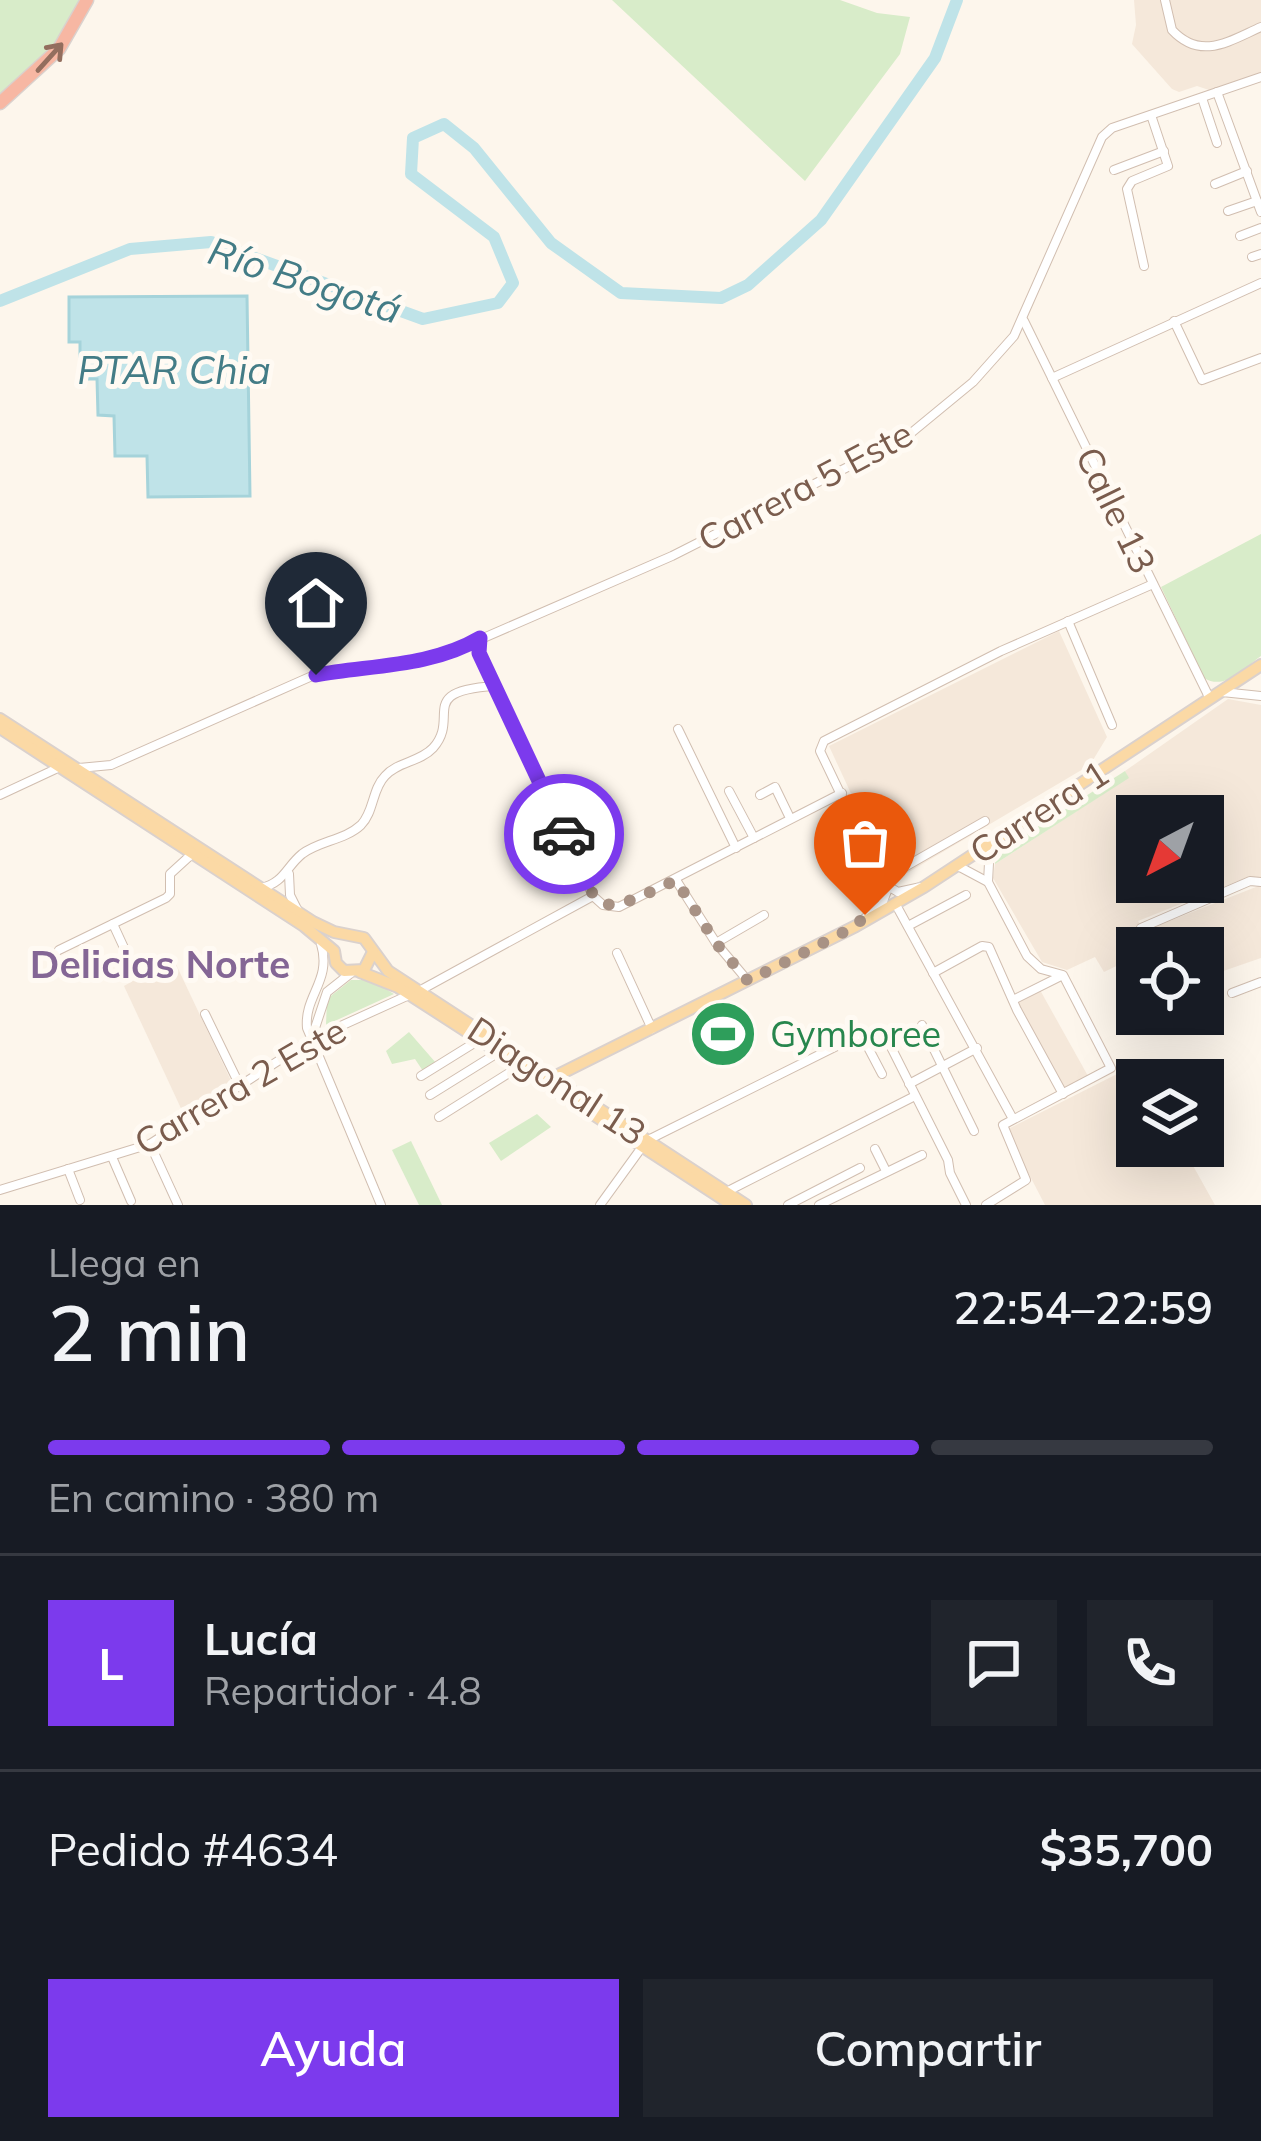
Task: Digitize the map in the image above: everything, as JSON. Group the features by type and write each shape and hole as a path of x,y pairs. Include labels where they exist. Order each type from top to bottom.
{"highway":[{"path":"0,104 59,49 87,0"}],"main road":[{"name":"Carrera 1","path":"549,1081 924,887 1258,667"},
{"path":"0,719 66,767 319,938 334,951 338,966 356,973 370,964 373,952 364,938 324,928 118,795 66,767 0,728"},
{"path":"334,951 348,935"},
{"name":"Diagonal 13","path":"373,952 414,993 479,1040 549,1081"},
{"name":"Diagonal 13","path":"356,973 414,993 732,1205"},
{"name":"Diagonal 13","path":"645,1144 746,1205"}],"street":[{"path":"1165,0 1172,30 1198,47 1216,47 1261,27"},
{"name":"Carrera 5 Este","path":"120,761 312,676 387,666 464,646 672,556 888,448 973,382 1024,320 1102,137 1112,128 1261,77"},
{"path":"1217,92 1261,212"},
{"path":"1202,98 1216,143"},
{"path":"1144,266 1127,189 1132,181 1168,166 1151,115"},
{"path":"1114,170 1164,151"},
{"path":"1215,184 1247,171"},
{"path":"1228,211 1258,198"},
{"path":"1240,236 1261,228"},
{"path":"1052,377 1261,283"},
{"name":"Calle 13","path":"1024,320 1210,699"},
{"path":"1174,321 1202,380 1261,358"},
{"path":"856,926 884,901 884,882 820,746 981,661 1153,584"},
{"path":"1068,621 1112,725"},
{"path":"480,638 479,653 593,896"},
{"path":"464,646 479,653"},
{"path":"1258,667 1250,684 1260,696"},
{"path":"260,888 280,881 304,853 362,824 385,776 436,743 443,710 452,695 495,686"},
{"path":"1222,692 1260,696"},
{"path":"678,730 736,848"},
{"path":"0,795 66,767 92,770 120,761"},
{"path":"118,795 110,781 120,761"},
{"path":"760,795 775,787 790,818"},
{"path":"729,791 754,838"},
{"name":"Carrera 2 Este","path":"0,1190 150,1144 312,1039 414,993 593,896 603,905 619,907 842,793"},
{"path":"884,882 985,821"},
{"path":"986,1205 1027,1180 1002,1128 1112,1069 1063,976 1029,958 988,882 990,844"},
{"path":"59,950 170,894 167,878 193,853"},
{"path":"958,866 988,882"},
{"path":"292,867 290,895 300,914"},
{"path":"676,880 716,943 748,981"},
{"path":"1143,927 1250,881 1261,882"},
{"path":"884,882 898,892 924,887"},
{"path":"908,926 966,895"},
{"path":"895,903 1013,1119"},
{"path":"716,943 764,915"},
{"path":"113,924 125,950"},
{"path":"319,938 325,968 306,1015 380,1205"},
{"path":"933,973 987,946 1063,1094"},
{"path":"617,953 652,1030"},
{"path":"312,1039 319,1010 334,984 356,973"},
{"path":"1013,1000 1063,976"},
{"path":"1232,993 1261,982"},
{"path":"319,1010 322,1024 336,1028"},
{"path":"205,1014 240,1086"},
{"path":"922,1025 974,1130"},
{"path":"600,1205 645,1144 861,1034 882,1074"},
{"path":"421,1076 479,1040"},
{"path":"890,1045 967,1205"},
{"path":"909,1084 977,1048"},
{"path":"430,1095 499,1052"},
{"path":"439,1117 520,1066"},
{"path":"726,1192 915,1096"},
{"path":"150,1144 178,1205"},
{"path":"874,1149 886,1171"},
{"path":"819,1205 922,1155"},
{"path":"112,1157 131,1201"},
{"path":"788,1205 860,1168"},
{"path":"68,1169 80,1200"}],"shaded area":[{"path":"1134,0 1261,0 1261,74 1209,90 1197,86 1179,92 1172,89 1132,44"},
{"path":"1059,631 1107,737 1090,765 892,882 829,746"},
{"path":"1228,699 1261,705 1261,877 1224,887 1224,795 1116,795 1116,903 1183,903 1138,921 1142,927 1116,927 1116,966 1104,972 1095,957 1067,970 1042,962 993,878 995,864 1128,778 1125,771"},
{"path":"1261,885 1261,958 1224,971 1224,927 1154,927"},
{"path":"173,958 233,1085 185,1117 124,986"},
{"path":"1040,990 1088,1076 1063,1089 1019,1008 1018,1000"},
{"path":"1116,1075 1116,1167 1194,1167 1215,1205 1045,1205 1006,1130"}],"green space":[{"path":"0,0 79,0 56,41 0,95"},
{"path":"612,0 840,0 877,13 910,17 900,54 805,181"},
{"path":"1261,534 1261,656 1234,676 1212,681 1204,678 1161,587"},
{"path":"1125,771 1129,778 995,864 995,854"},
{"path":"351,980 371,980 394,994 326,1025 327,999"},
{"path":"409,1032 436,1063 423,1071 415,1059 392,1064 386,1051"},
{"path":"537,1114 551,1127 501,1161 489,1143"},
{"path":"411,1141 442,1205 419,1205 392,1150"}],"water":[{"name":"PTAR Chia","path":"247,296 250,496 148,497 147,456 115,456 114,416 98,415 97,379 80,379 80,342 69,342 69,297"}],"waterway":[{"name":"Río Bogotá","path":"0,301 130,249 211,242 423,319 498,303 513,283 494,237 411,174 413,138 444,124 474,148 551,243 621,293 721,298 748,285 821,220 935,58 957,0"}],"way so far":[{"path":"564,834 593,896 603,905 619,907 676,880 716,943 748,981 856,926 865,915"}],"place":[{"name":"Gymboree","path":"723,1034"}],"district":[{"name":"Delicias Norte","path":"160,964"}],"route":[{"path":"316,675 403,663 457,650 480,638 479,653 564,834"}]}
